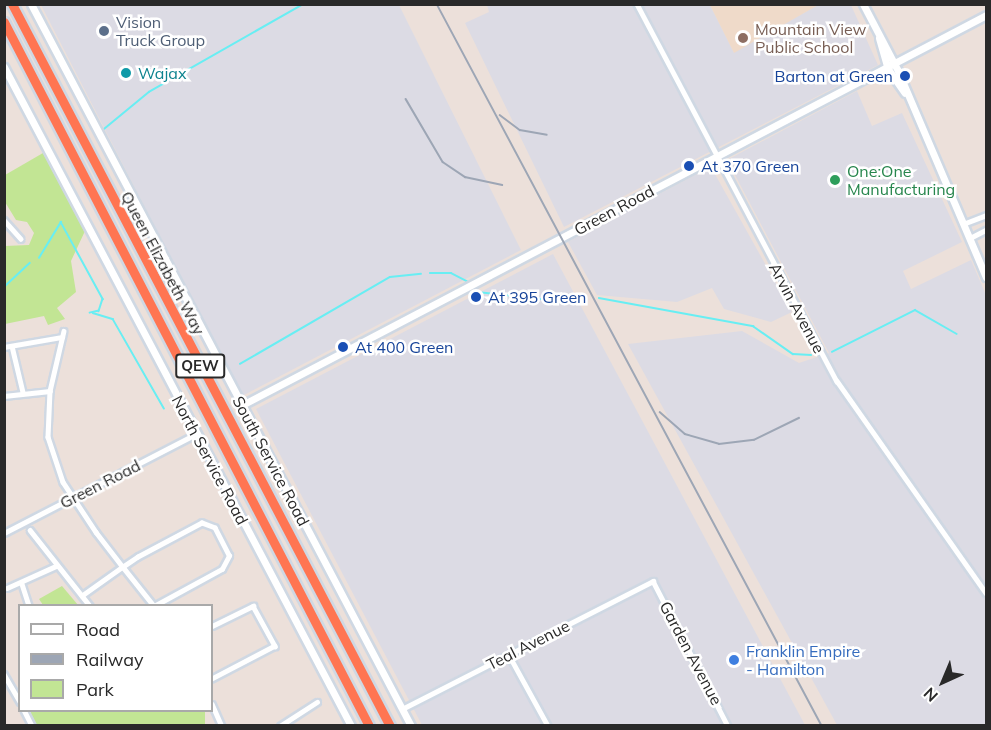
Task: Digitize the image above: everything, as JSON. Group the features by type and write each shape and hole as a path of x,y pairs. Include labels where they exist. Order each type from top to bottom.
{"highway":[{"name":"Queen Elizabeth Way","path":"11,4 390,726"},
{"name":"Queen Elizabeth Way","path":"4,22 369,726"}],"street":[{"path":"4,9 11,4"},
{"name":"South Service Road","path":"31,4 411,726"},
{"name":"Arvin Avenue","path":"637,4 846,397 987,593"},
{"path":"863,4 987,277"},
{"name":"Green Road","path":"242,405 892,67 987,15"},
{"name":"North Service Road","path":"4,67 351,726"},
{"path":"963,224 987,215"},
{"path":"4,220 21,239"},
{"path":"969,238 987,230"},
{"path":"64,331 50,391 48,438 73,498 152,604"},
{"path":"4,347 62,337"},
{"path":"12,346 23,392"},
{"path":"4,396 23,392 50,391"},
{"name":"Green Road","path":"4,533 196,434"},
{"path":"82,596 123,567 202,523 215,528 229,563 157,604"},
{"path":"30,530 56,566 88,604"},
{"path":"7,588 21,584 56,566"},
{"name":"Teal Avenue","path":"402,709 653,581"},
{"name":"Garden Avenue","path":"653,581 728,725"},
{"path":"21,584 28,604"},
{"path":"213,626 254,606 275,646 213,678"},
{"path":"510,655 548,726"},
{"path":"4,674 18,698"},
{"path":"280,726 317,702"},
{"path":"213,706 222,726"},
{"path":"25,712 32,726"}],"shaded area":[{"path":"41,5 399,5 521,250 242,396"},
{"path":"487,5 710,5 734,52 818,5 851,5 878,65 564,227 465,23 489,12"},
{"name":"Mountain View Public School","path":"710,5 818,5 734,53"},
{"path":"857,91 872,126 902,113 962,242 903,271 911,289 971,260 986,295 986,725 837,725 628,344 742,331 799,363 829,353 727,160"},
{"path":"711,167 792,312 771,322 724,309 712,288 677,302 597,295 568,242"},
{"path":"553,254 805,725 422,725 256,409"}],"green space":[{"path":"43,153 85,231 71,261 76,292 57,308 65,319 48,325 44,316 5,324 5,246 29,245 34,233 27,222 16,220 5,202 5,175"},
{"path":"62,586 77,604 42,604 39,599"},
{"path":"31,712 205,712 205,726 31,726"}],"waterway":[{"path":"104,129 149,92 303,4"},
{"path":"39,258 61,222 103,299 99,311 90,313"},
{"path":"4,287 30,263"},
{"path":"430,273 451,273 467,281"},
{"path":"240,364 390,277 421,274"},
{"path":"477,292 578,303"},
{"path":"599,298 753,326 793,354 811,355"},
{"path":"832,352 915,310 957,334"},
{"path":"93,313 113,319 164,408"}],"railway":[{"path":"437,4 822,726"},
{"path":"406,99 443,162 465,177 502,185"},
{"path":"500,115 520,130 547,135"},
{"path":"660,412 685,434 719,444 754,440 799,418"}],"place":[{"name":"Vision Truck Group","path":"104,31"},
{"name":"Mountain View Public School","path":"743,38"},
{"name":"Wajax","path":"126,73"},
{"name":"Barton at Green","path":"905,76"},
{"name":"At 370 Green","path":"689,166"},
{"name":"One:One Manufacturing","path":"835,180"},
{"name":"At 395 Green","path":"476,297"},
{"name":"At 400 Green","path":"343,347"},
{"name":"Franklin Empire - Hamilton","path":"734,660"}]}
